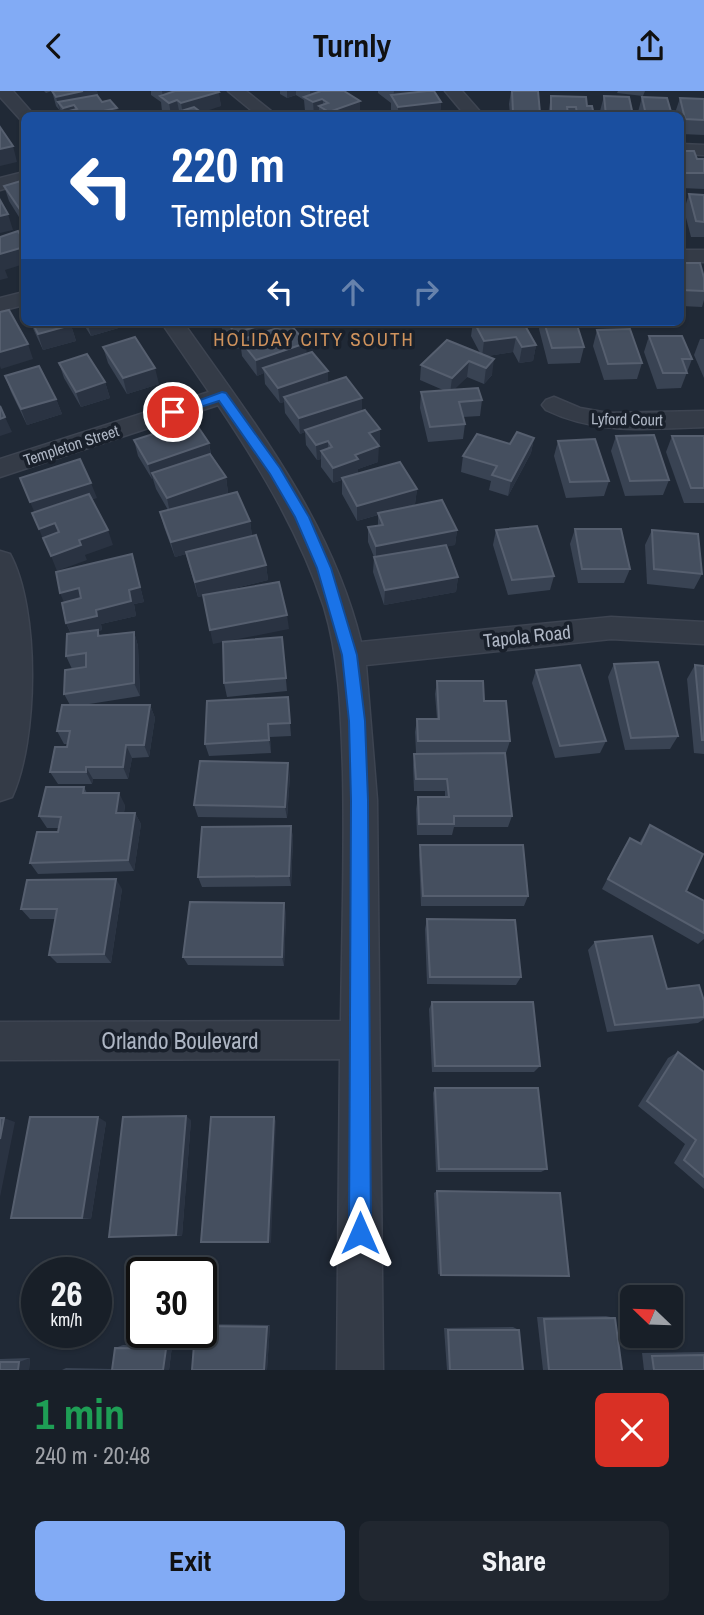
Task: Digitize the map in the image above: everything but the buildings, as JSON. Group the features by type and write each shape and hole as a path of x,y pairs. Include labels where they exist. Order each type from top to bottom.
{"street":[{"path":"5,91 23,112"},
{"path":"236,91 263,112"},
{"path":"453,91 471,112"},
{"path":"684,149 704,150"},
{"path":"0,184 21,179"},
{"path":"684,255 704,256"},
{"path":"0,305 21,299"},
{"path":"175,326 275,471 302,517 324,568 350,655 357,721 360,800 360,1370"},
{"name":"Templeton Street","path":"0,468 222,396"},
{"name":"Lyford Court","path":"554,405 572,415 604,422 704,419"},
{"path":"0,561 14,616 18,678 12,734 0,787"},
{"name":"Tapola Road","path":"350,655 611,628 704,633"},
{"name":"Orlando Boulevard","path":"0,1041 359,1040"}],"district":[{"name":"HOLIDAY CITY SOUTH","path":"314,339"}],"route":[{"path":"173,412 222,396 275,471 302,517 324,568 350,655 357,721 360,800 360,1233"}]}
